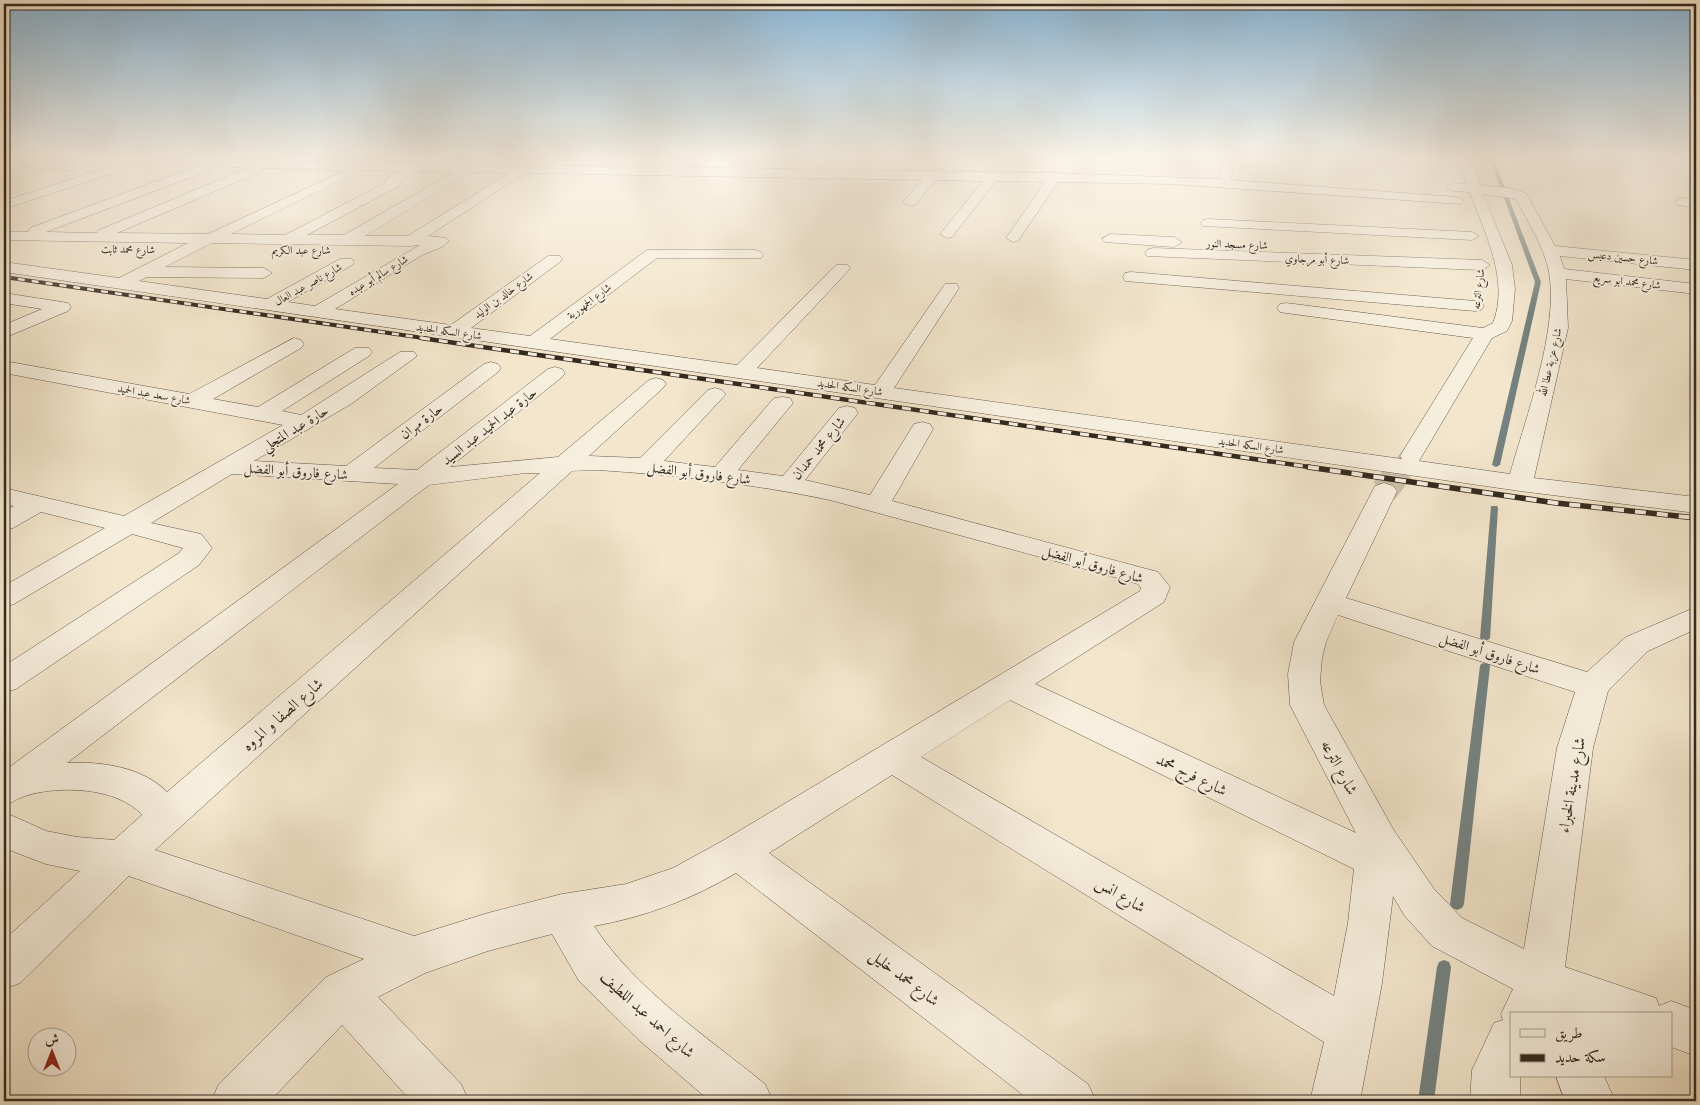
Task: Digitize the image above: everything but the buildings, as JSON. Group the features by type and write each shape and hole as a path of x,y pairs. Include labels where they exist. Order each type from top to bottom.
{"street":[{"path":"22,236 95,209"},
{"path":"96,237 162,209"},
{"path":"121,284 185,250 272,209"},
{"path":"288,239 346,209"},
{"path":"347,240 398,209"},
{"path":"4,236 347,240 414,246 464,209"},
{"path":"947,234 967,209"},
{"path":"1013,238 1033,209"},
{"path":"1271,209 1282,227"},
{"name":"شارع الترعه","path":"1461,209 1482,265 1474,322 1485,334"},
{"name":"شارع الترعه","path":"1412,456 1485,334 1500,327 1503,321 1506,289 1504,266 1485,209"},
{"name":"شارع عزبة عطا الله","path":"1520,484 1558,335 1557,273 1550,250 1528,209"},
{"path":"1344,217 1355,230"},
{"path":"1208,223 1472,236"},
{"name":"شارع محمد ثابت","path":"96,237 67,249 185,250"},
{"name":"شارع مسجد النور","path":"1110,239 1355,249 1379,252 1422,263"},
{"name":"شارع سالم أبو عبده","path":"317,312 414,246 430,248 441,241"},
{"name":"شارع عبد الكريم","path":"185,250 414,246"},
{"name":"شارع حسين دعبس","path":"1550,250 1696,265"},
{"name":"شارع الجمهورية","path":"533,344 646,258 657,253 755,255"},
{"name":"شارع أبو مرجاوي","path":"1153,253 1482,265"},
{"path":"11,268 45,258"},
{"name":"شارع خالد بن الوليد","path":"453,332 554,259"},
{"name":"شارع ناصر عبد العال","path":"270,305 346,262"},
{"path":"219,298 280,264"},
{"name":"شارع السكه الحديد","path":"11,268 1520,484 1696,505"},
{"path":"742,372 842,268"},
{"path":"143,272 264,273"},
{"name":"شارع محمد ابو سريع","path":"1557,273 1696,290"},
{"path":"1131,277 1220,284 1477,292"},
{"path":"1220,284 1222,298 1230,300 1485,334"},
{"path":"881,392 951,288"},
{"path":"4,332 62,307 8,301"},
{"path":"193,402 294,344"},
{"path":"262,414 362,352"},
{"name":"حارة عبد المتجلي","path":"4,598 305,422 407,356"},
{"name":"شارع سعد عبد الحميد","path":"4,367 305,422"},
{"name":"حارة مهران","path":"350,475 491,368"},
{"name":"حارة عبد الحميد عبد السيد","path":"422,478 555,373"},
{"name":"شارع الصفا و المروه","path":"4,968 166,816 656,384"},
{"path":"646,466 715,394"},
{"path":"721,475 782,403"},
{"name":"شارع محمد حمدان","path":"789,484 847,413"},
{"path":"878,503 922,429"},
{"name":"شارع فاروق أبو الفضل","path":"228,467 422,478 502,468 598,463 646,466 721,475 789,484 878,503 1135,574 1148,578 1156,587 1154,596 1009,686"},
{"path":"7,785 422,478"},
{"name":"شارع الترعه","path":"1384,491 1310,642 1303,664 1303,688 1307,705 1351,789 1387,867 1447,932 1540,1003 1622,1012"},
{"path":"4,496 190,540 198,548 196,553 182,565 4,681"},
{"path":"4,522 37,504"},
{"name":"شارع فاروق أبو الفضل","path":"1329,602 1594,686"},
{"name":"شارع مدينة الخبراء","path":"1540,1003 1575,748 1594,686 1637,644 1696,617"},
{"path":"236,1101 342,992 414,956 488,932 562,913 626,902 686,881 738,852 1009,686"},
{"name":"شارع فرج محمد","path":"1009,686 1387,867"},
{"name":"شارع انس","path":"892,757 1350,1032"},
{"path":"7,785 74,776 99,778 122,783 141,790 156,802 166,816"},
{"path":"4,828 20,840 49,850 84,856 124,857 414,956"},
{"name":"شارع محمد خليل","path":"738,852 1071,1101"},
{"path":"1335,1101 1372,912 1387,867"},
{"name":"شارع احمد عبد اللطيف","path":"562,913 595,966 656,1025 748,1101"},
{"path":"342,992 444,1101"},
{"path":"1672,1024 1696,1033"},
{"path":"1494,1101 1496,1070 1510,1042"},
{"path":"1581,1078 1590,1101"}],"waterway":[{"path":"1496,465 1538,282 1510,209"},
{"path":"1485,638 1494,508"},
{"path":"1457,904 1485,666"},
{"path":"1426,1101 1444,967"}],"tunnel":[{"path":"1402,468 1412,456"},
{"path":"1384,491 1403,467"}],"railway":[{"path":"4,277 430,339"},
{"path":"421,338 1316,468"},
{"path":"1308,467 1556,503 1696,518"}]}
